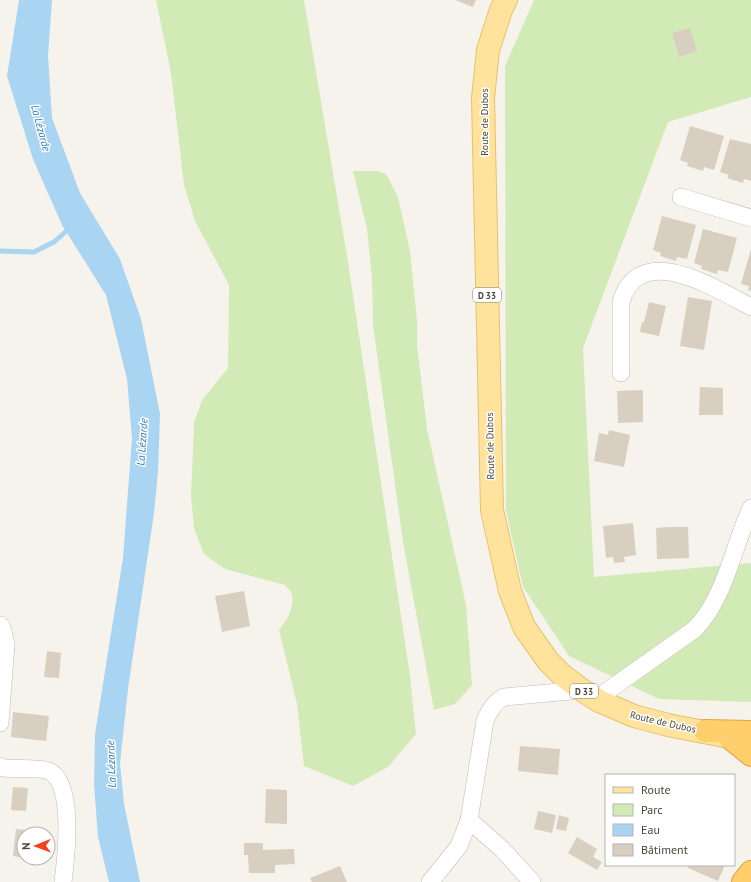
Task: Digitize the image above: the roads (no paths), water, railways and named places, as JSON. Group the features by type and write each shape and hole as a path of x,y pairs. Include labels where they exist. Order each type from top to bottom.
{"highway":[{"path":"705,731 751,732"},
{"path":"740,739 751,755"},
{"path":"744,882 751,872"}],"main road":[{"name":"Route de Dubos","path":"506,0 501,10 488,50 483,98 492,510 510,591 524,627 548,661 562,675 590,696 634,716 668,725 740,739"}],"street":[{"path":"681,197 751,218"},
{"path":"621,373 621,302 624,291 632,281 644,273 662,271 685,275 751,307"},
{"path":"430,882 459,846 469,820 485,722 488,714 498,700 504,697 590,696 606,692 695,629 703,621 721,586 743,524 751,508"},
{"path":"0,624 6,644 0,723"},
{"path":"0,766 3,768 41,769 49,771 58,779 64,797 67,820 63,882"},
{"path":"469,820 503,850 532,882"}],"water":[{"name":"La Lézarde","path":"19,0 52,0 48,56 52,118 80,193 120,259 141,319 160,414 158,472 154,513 128,689 120,763 124,804 140,882 109,882 98,837 94,784 95,734 123,558 132,438 127,379 106,295 62,225 33,159 7,76"}],"waterway":[{"path":"0,251 34,252 54,242 71,227"}]}
